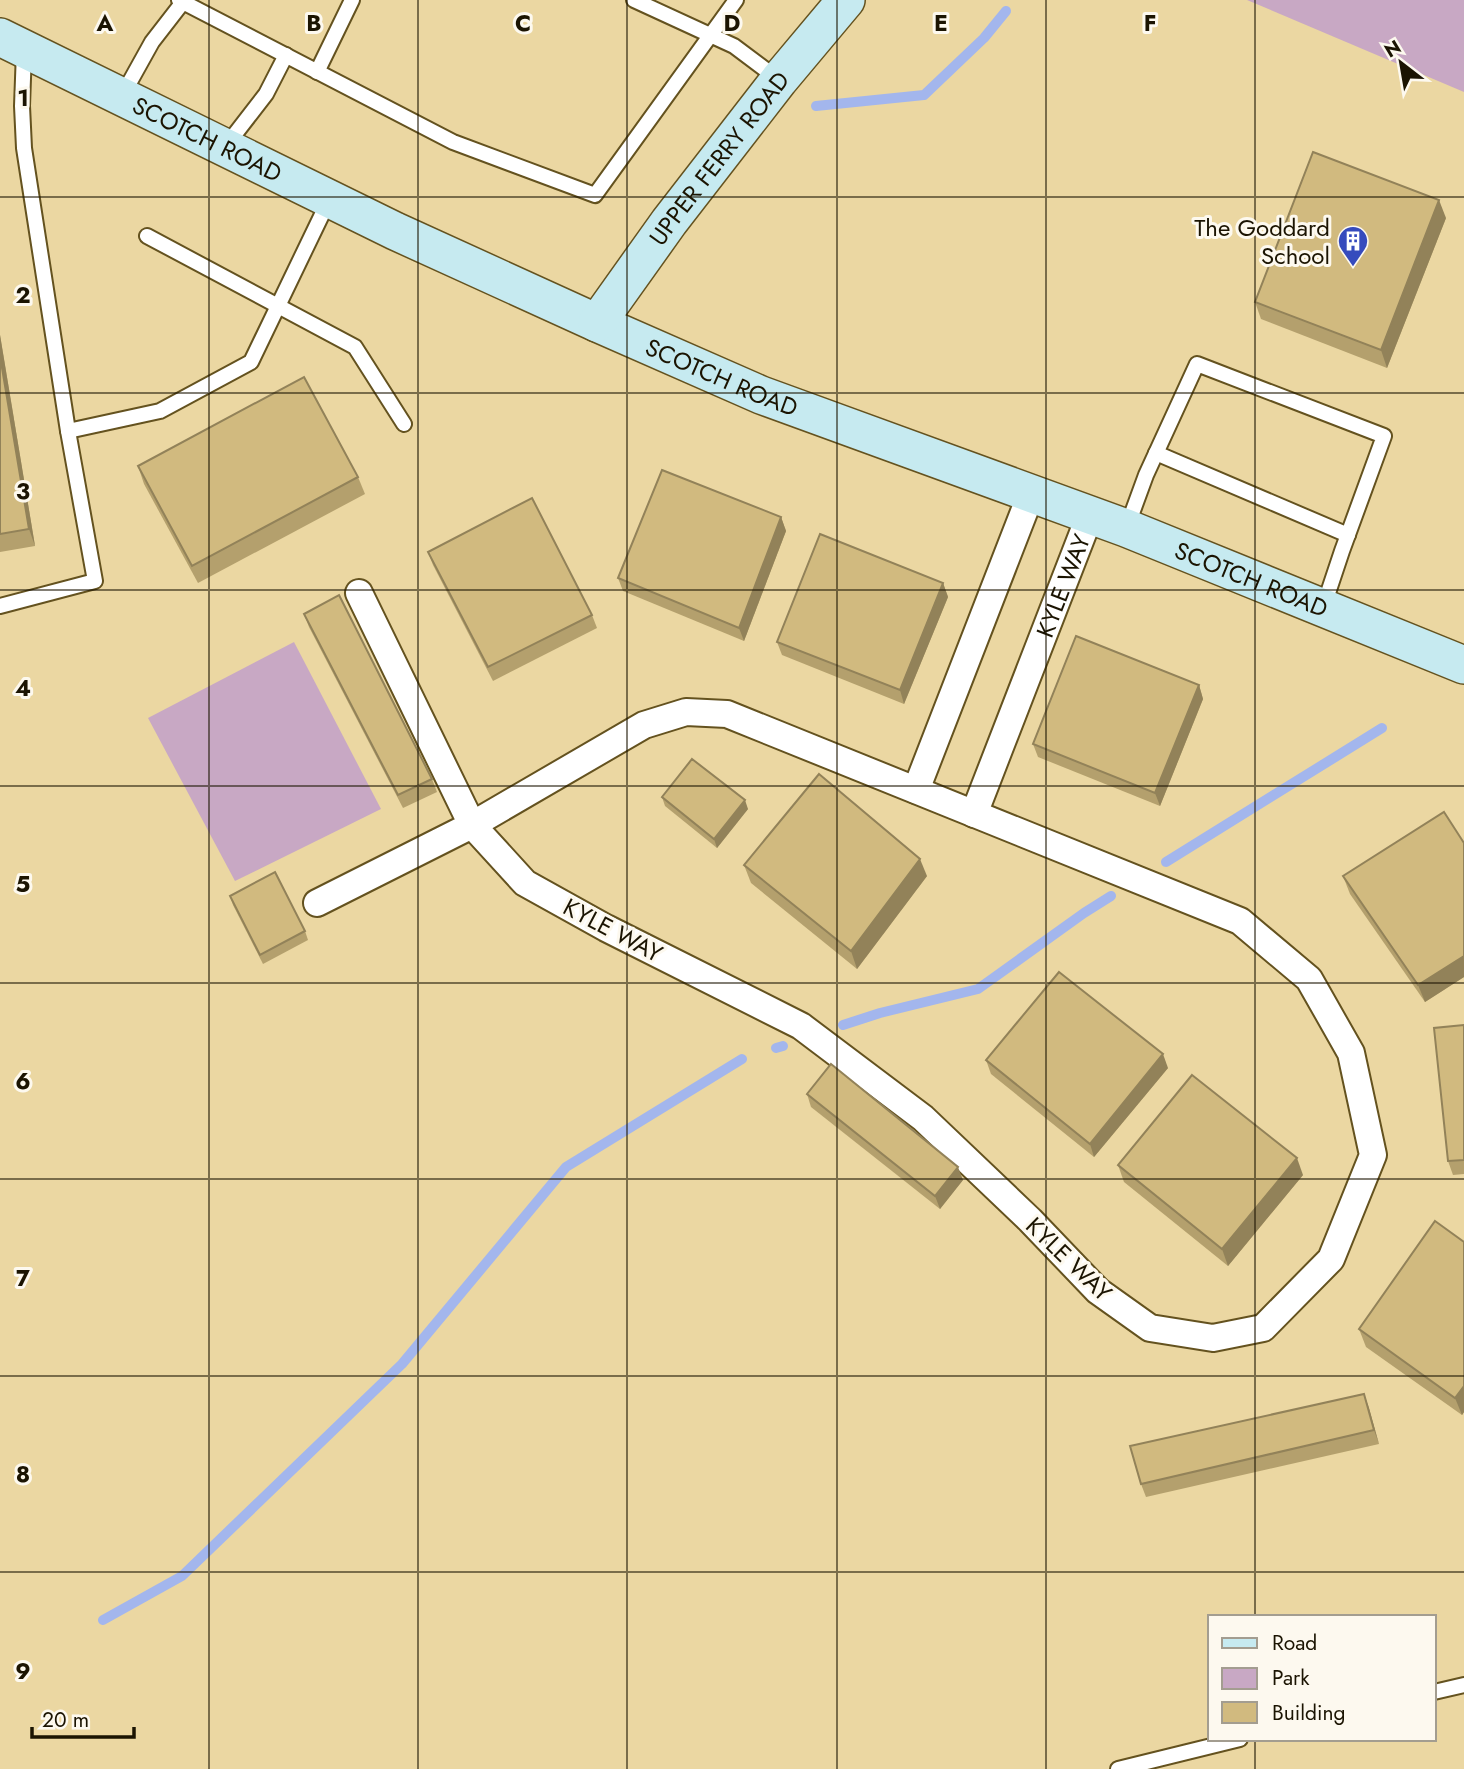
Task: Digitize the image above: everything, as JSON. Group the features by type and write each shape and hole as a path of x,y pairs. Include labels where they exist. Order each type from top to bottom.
{"main road":[{"name":"UPPER FERRY ROAD","path":"597,323 669,222 779,79 846,0"},
{"name":"SCOTCH ROAD","path":"12,43 329,199 597,323 761,395 1126,528 1464,665"}],"street":[{"path":"916,790 1031,494"},
{"name":"KYLE WAY","path":"974,814 1090,515"},
{"name":"KYLE WAY","path":"317,903 472,825 644,725 686,712 727,714 1240,921 1309,979 1351,1053 1373,1155 1331,1259 1263,1328 1213,1338 1150,1328 1098,1291 1030,1220 923,1118 801,1026 606,928 525,883 472,825 359,593"}],"lane":[{"path":"317,72 352,0"},
{"path":"635,0 734,47 779,79"},
{"path":"121,98 152,42 181,1 453,142 595,195 736,0"},
{"path":"0,606 95,580 68,431 24,149 22,106 12,43"},
{"path":"224,148 266,94 286,55"},
{"path":"68,431 160,411 251,362 329,199"},
{"path":"147,236 355,347 404,425"},
{"path":"1126,528 1197,363 1384,436 1323,608"},
{"path":"1156,453 1348,535"},
{"path":"1436,1692 1464,1685"},
{"path":"1118,1769 1232,1741"}],"green space":[{"path":"1247,0 1464,0 1464,92"},
{"path":"294,642 381,809 235,881 148,718"}],"building":[{"name":"The Goddard School","path":"1313,152 1439,200 1381,350 1255,302"},
{"path":"0,356 29,529 0,534"},
{"path":"304,377 358,477 192,566 138,466"},
{"path":"662,470 781,517 739,628 618,578"},
{"path":"532,498 592,615 488,667 428,552"},
{"path":"820,534 943,583 900,690 777,642"},
{"path":"339,595 432,779 398,795 304,614"},
{"path":"1076,636 1199,685 1155,793 1033,744"},
{"path":"692,759 745,800 714,839 662,797"},
{"path":"819,774 920,859 851,951 744,865"},
{"path":"1444,812 1464,843 1464,956 1418,985 1343,876"},
{"path":"275,872 305,931 260,955 230,896"},
{"path":"1059,972 1163,1054 1090,1144 986,1060"},
{"path":"1464,1025 1464,1160 1448,1161 1434,1028"},
{"path":"831,1064 958,1167 935,1196 807,1094"},
{"path":"1192,1075 1297,1158 1222,1249 1118,1165"},
{"path":"1435,1221 1464,1242 1464,1386 1455,1398 1359,1329"},
{"path":"1364,1394 1374,1430 1141,1484 1130,1446"}],"waterway":[{"path":"816,106 924,95 984,38 1006,11"},
{"path":"1166,862 1382,728"},
{"path":"843,1025 978,989 1111,896"},
{"path":"776,1048 783,1046"},
{"path":"103,1620 182,1576 402,1364 566,1167 742,1059"}],"place":[{"name":"The Goddard School","path":"1353,268"}]}
